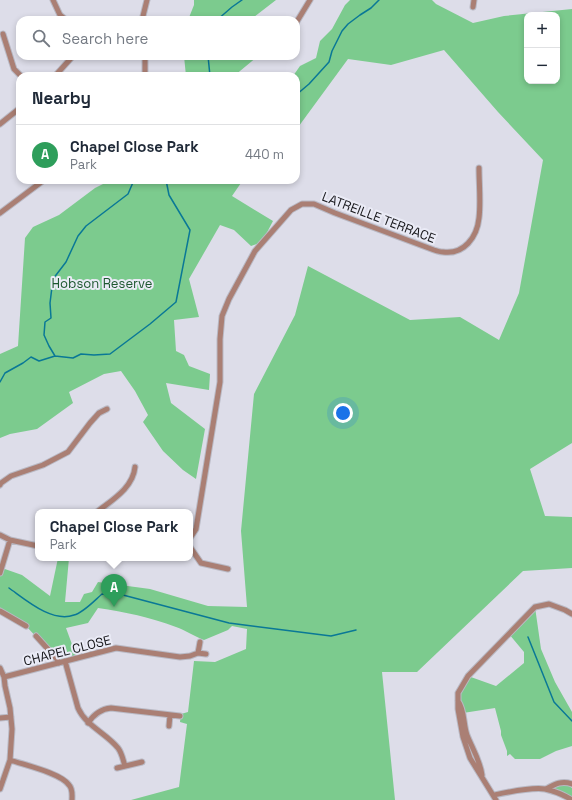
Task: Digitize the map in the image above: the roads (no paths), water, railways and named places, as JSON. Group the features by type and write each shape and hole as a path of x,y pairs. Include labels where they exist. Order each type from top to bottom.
{"street":[{"path":"53,0 61,16"},
{"path":"143,16 147,0"},
{"path":"300,16 310,0"},
{"path":"473,7 474,0"},
{"path":"3,34 14,69 17,72"},
{"path":"59,72 69,60"},
{"path":"145,60 146,72"},
{"path":"0,124 16,111"},
{"name":"LATREILLE TERRACE","path":"193,534 196,529 220,382 220,338 222,316 229,299 255,251 290,210 302,204 308,203 444,253 462,249 475,235 479,219 479,168"},
{"path":"0,213 38,184"},
{"path":"0,485 1,482 10,476 43,465 68,452 99,413 107,409"},
{"path":"101,509 131,482 135,467"},
{"path":"0,535 10,540 35,545"},
{"path":"0,573 10,540"},
{"path":"193,551 201,563 228,569"},
{"path":"572,614 549,604 535,607 468,676 458,693 458,709 463,737 470,758 495,798 514,791 546,789 563,782 572,784"},
{"path":"0,611 26,626"},
{"path":"36,636 59,662"},
{"path":"198,653 200,642"},
{"name":"CHAPEL CLOSE","path":"4,677 116,648 180,657 198,653 206,654"},
{"path":"65,661 81,715 88,723 110,739 119,749 125,766"},
{"path":"0,668 4,677 11,717 12,735 10,760 0,789"},
{"path":"88,723 98,712 111,708 180,716"},
{"path":"169,726 170,715"},
{"path":"0,718 11,717"},
{"path":"10,760 62,778 72,789 72,800"},
{"path":"117,768 142,762"},
{"path":"546,789 572,800"}],"waterway":[{"path":"222,16 242,0"},
{"path":"300,92 329,62 332,51 342,31 348,24 371,8 379,0"},
{"path":"208,60 210,72"},
{"path":"55,356 44,335 45,322 51,318 50,303 53,279 66,262 78,236 86,226 128,194 132,184"},
{"path":"0,382 5,373 31,357 39,361 55,356 73,358 81,354 110,354 176,302 190,230 169,195 167,184"},
{"path":"9,588 31,604 57,616 66,617 78,614 102,594 123,595 229,623 331,636 356,630"},
{"path":"528,637 554,702 572,721"}],"place":[{"name":"Chapel Close Park","path":"114,607"}],"park label":[{"name":"Hobson Reserve","path":"102,283"}]}
